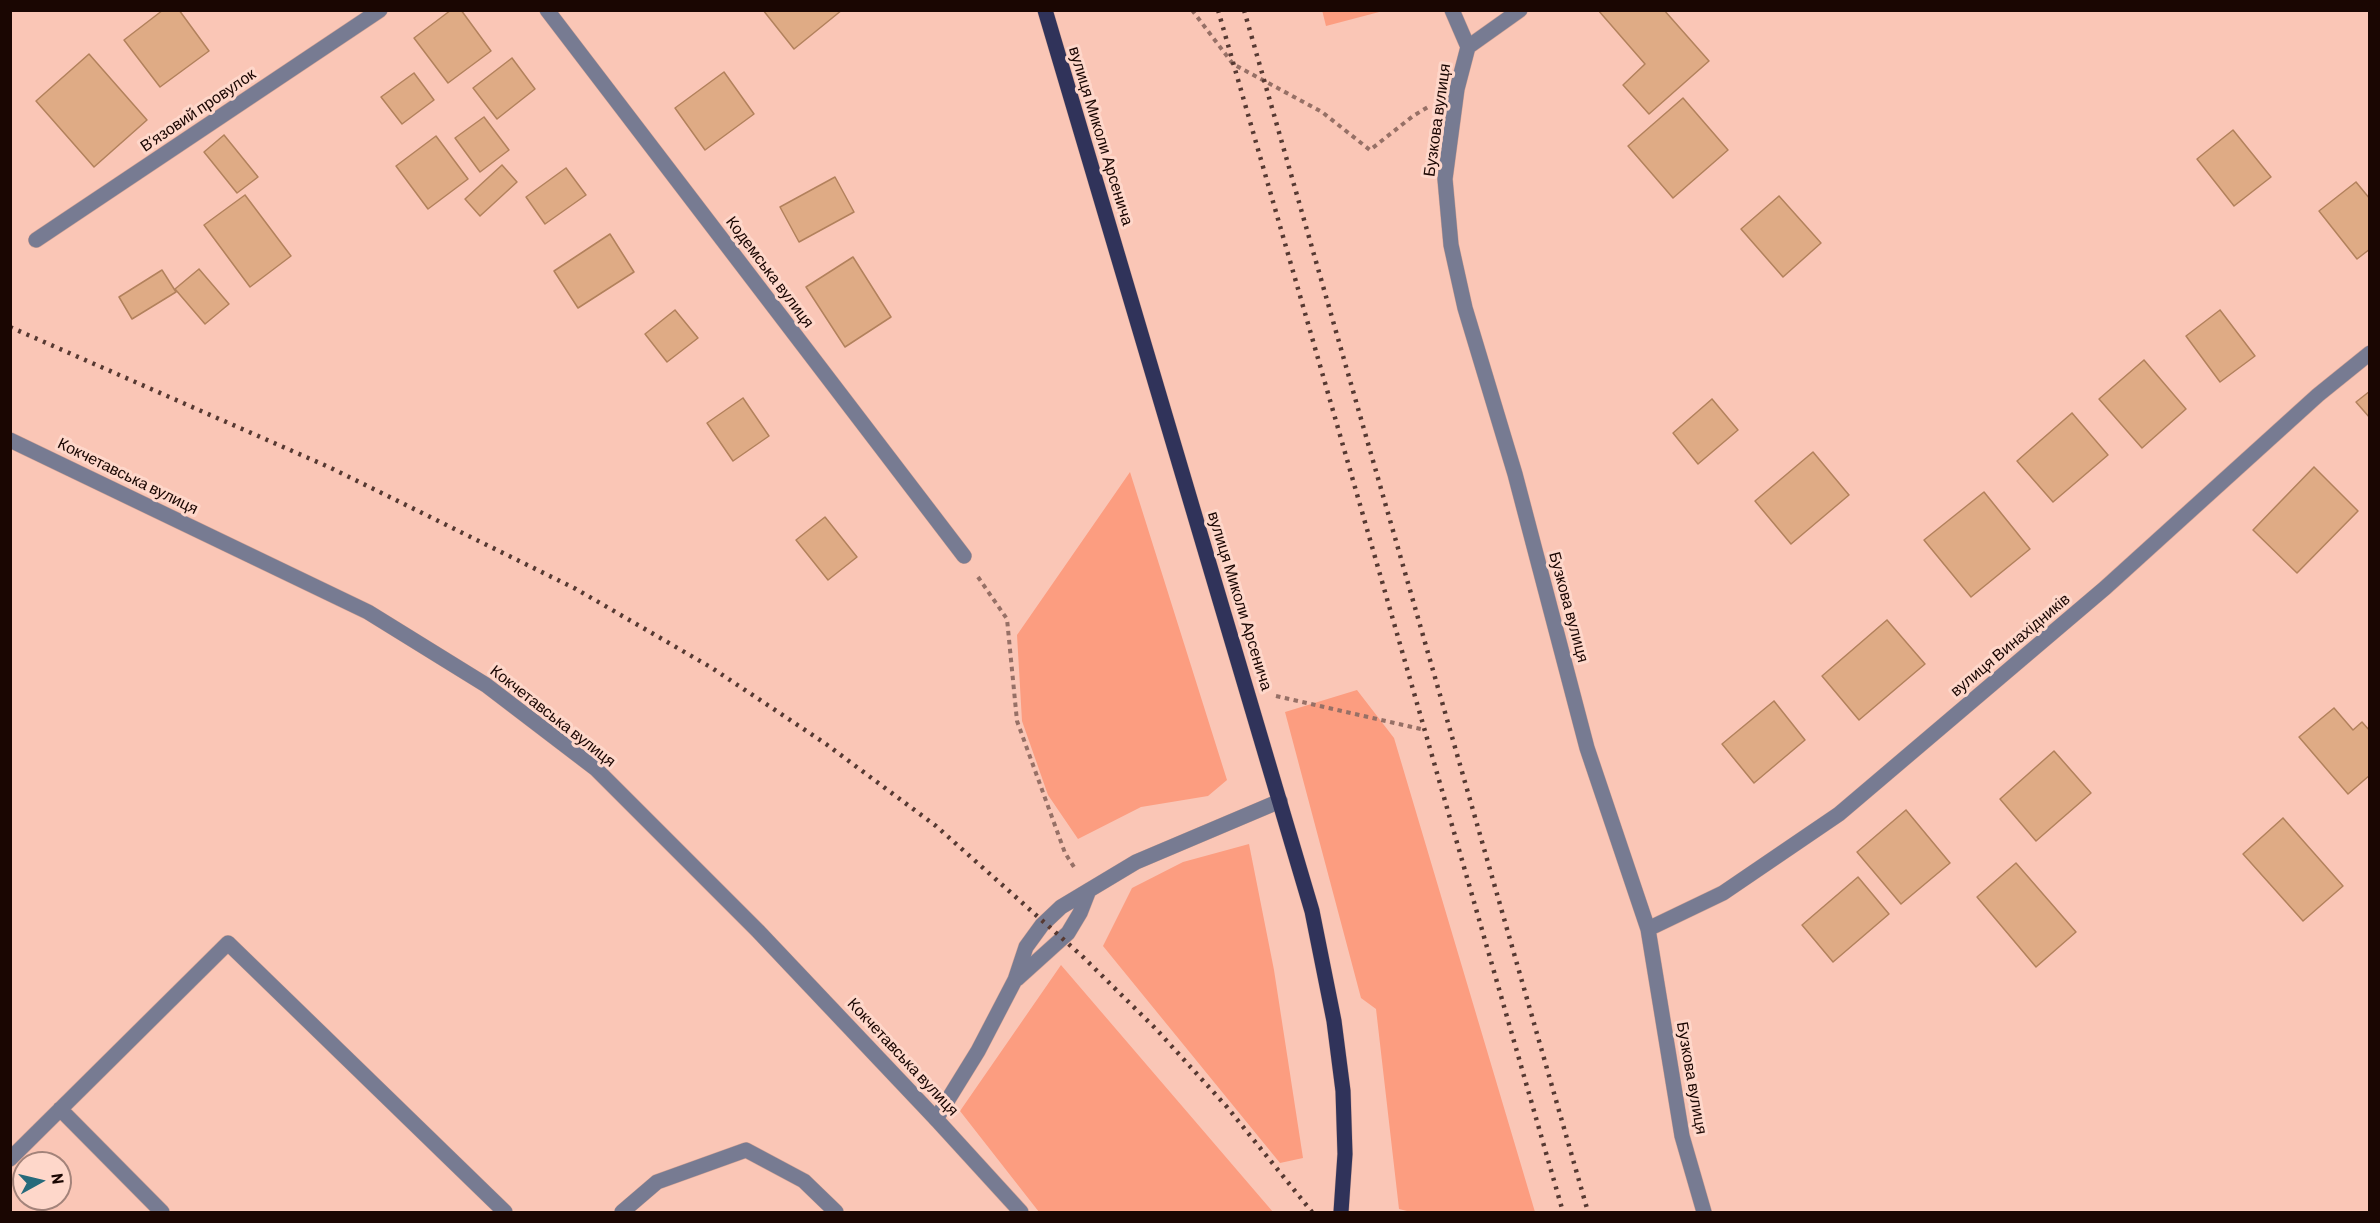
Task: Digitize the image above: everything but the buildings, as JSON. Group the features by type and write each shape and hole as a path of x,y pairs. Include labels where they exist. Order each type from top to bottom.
{"main road":[{"name":"вулиця Миколи Арсенича","path":"1045,10 1247,686 1312,912 1334,1021 1343,1091 1345,1154 1341,1212"}],"street":[{"name":"Вʼязовий провулок","path":"36,240 380,10"},
{"name":"Кодемська вулиця","path":"547,10 964,556"},
{"name":"Бузкова вулиця","path":"1452,10 1468,47 1457,89 1445,179 1451,245 1466,308 1515,474 1587,748 1648,929 1682,1136 1704,1212"},
{"path":"1468,47 1520,10"},
{"name":"вулиця Винахідників","path":"1648,929 1723,893 1839,814 2105,588 2318,395 2370,352"},
{"name":"Кокчетавська вулиця","path":"10,440 368,612 486,685 596,770 758,932 1021,1212"},
{"path":"936,1119 978,1051 1016,980 1026,947 1042,925 1061,907 1136,862 1280,801"},
{"path":"1016,980 1068,933 1080,913 1089,890"},
{"path":"10,1159 228,943 505,1212"},
{"path":"60,1109 162,1212"},
{"path":"622,1212 657,1182 746,1150 804,1181 836,1212"}],"path":[{"path":"1192,10 1233,64 1322,112 1370,150 1413,116 1457,89"},
{"path":"964,556 1007,619 1017,721 1065,853 1089,890"},
{"path":"1247,686 1289,700 1425,730"}],"shaded area":[{"path":"1322,10 1383,10 1383,11 1326,26"},
{"path":"1130,472 1227,780 1208,796 1141,807 1078,839 1048,795 1022,721 1017,635"},
{"path":"1357,690 1394,738 1535,1212 1411,1212 1399,1209 1376,1009 1361,998 1285,712"},
{"path":"1249,844 1274,970 1303,1158 1280,1163 1103,946 1132,888 1183,862"},
{"path":"1061,965 1273,1212 1039,1212 960,1111"}],"railway":[{"path":"1218,10 1563,1212"},
{"path":"1244,10 1588,1212"},
{"path":"10,327 331,468 576,589 712,668 826,744 936,826 1082,956 1156,1029 1227,1107 1312,1212"}]}
